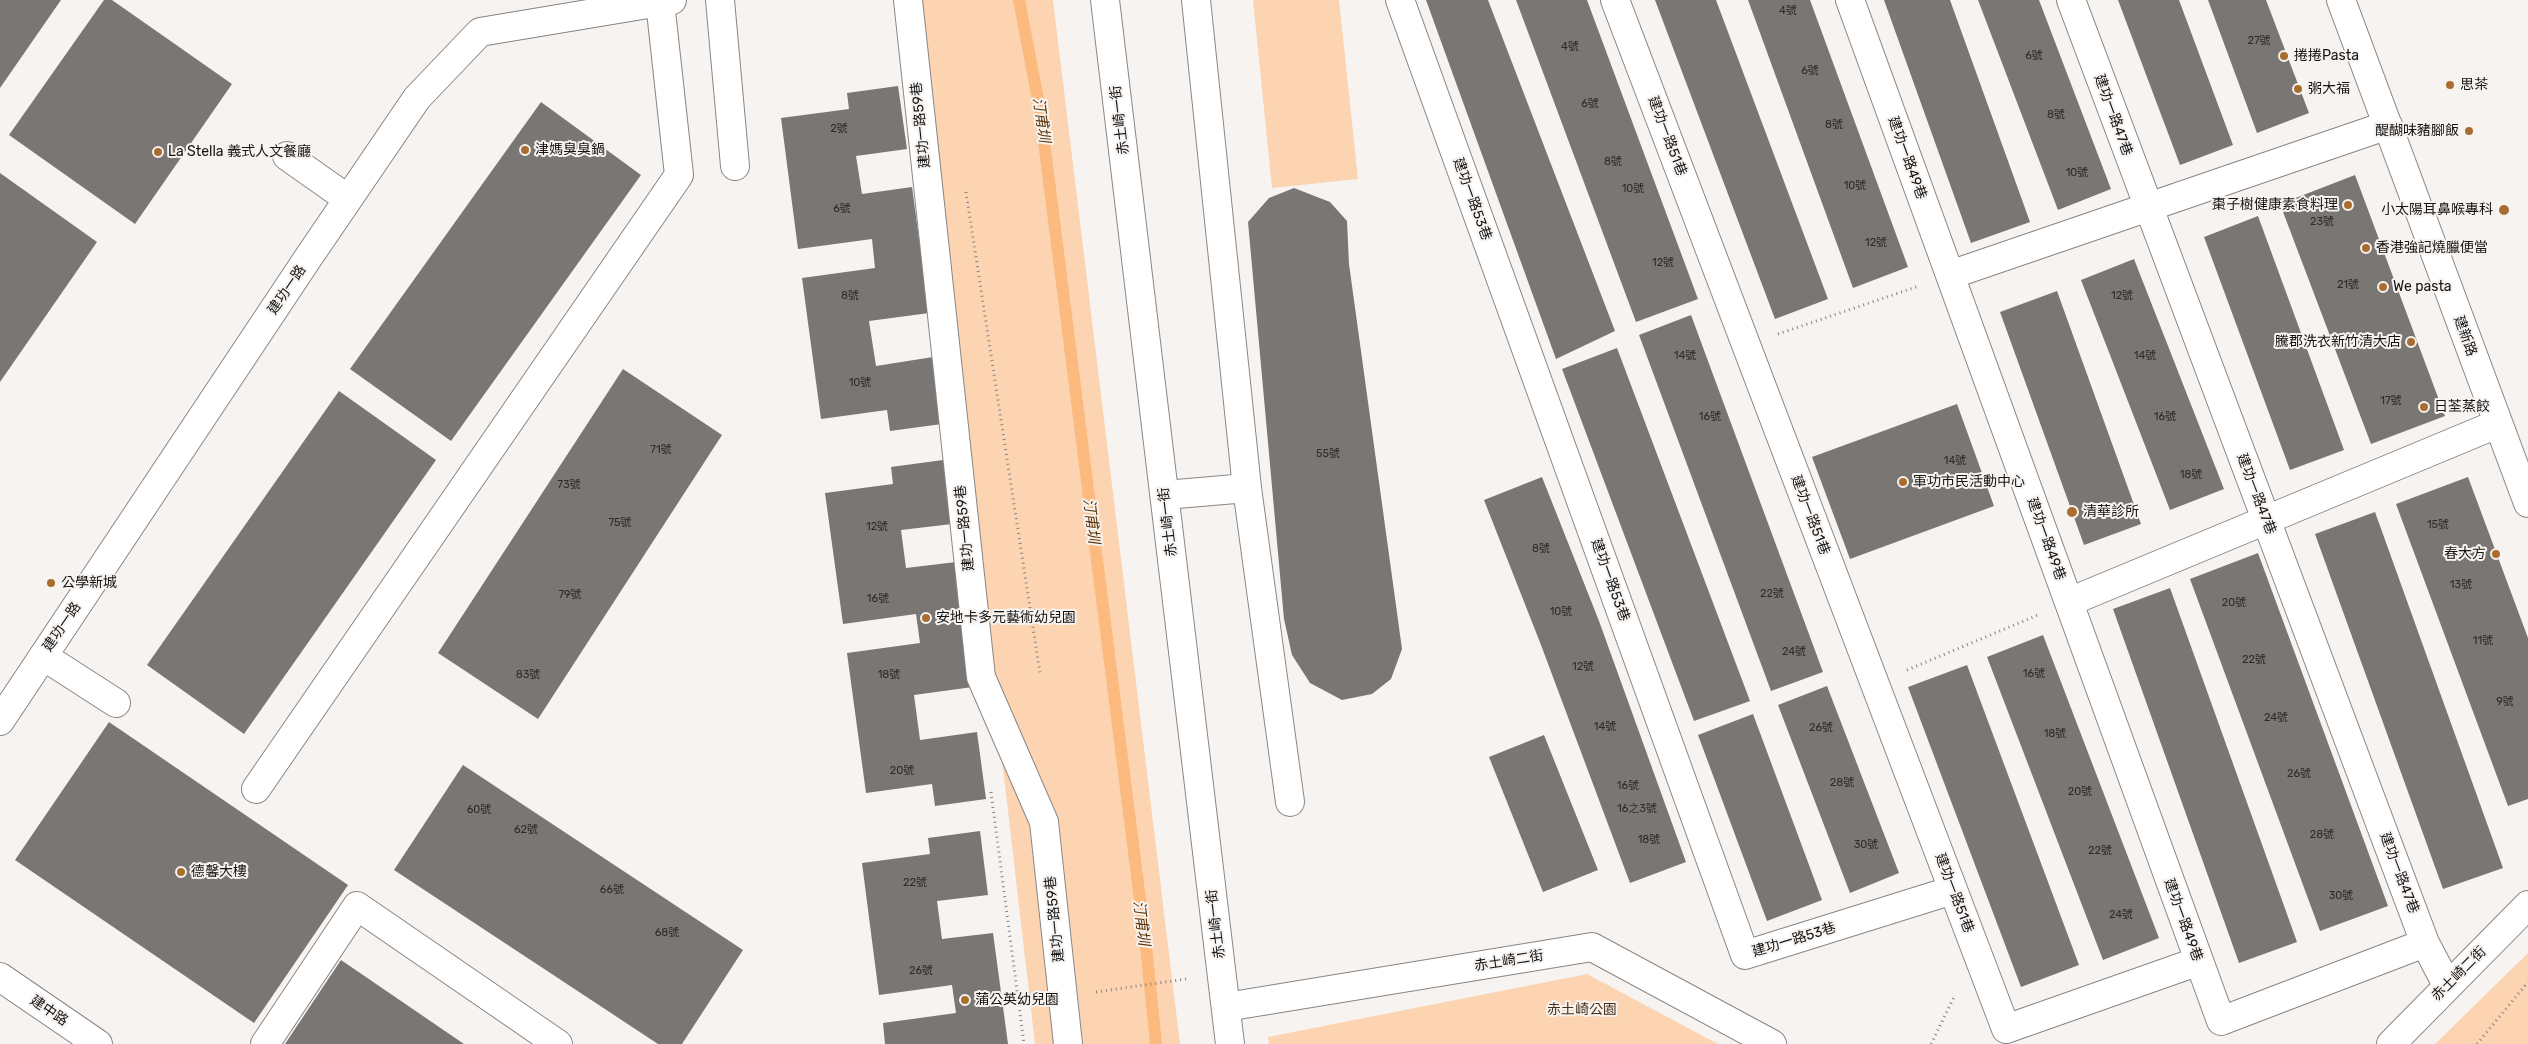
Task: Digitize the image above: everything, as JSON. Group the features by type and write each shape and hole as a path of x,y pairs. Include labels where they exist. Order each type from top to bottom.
{"street":[{"path":"720,0 735,166"},
{"name":"建功一路59巷","path":"908,0 981,677 1044,822 1068,1044"},
{"name":"赤土崎一街","path":"1106,0 1230,1044"},
{"path":"1196,0 1247,488 1290,802"},
{"name":"建功一路53巷","path":"1400,0 1745,955 1953,890"},
{"name":"建功一路51巷","path":"1615,0 2006,1030 2198,961"},
{"name":"建功一路49巷","path":"1850,0 2221,1021 2425,943"},
{"name":"建功一路47巷","path":"2071,0 2425,943 2447,985"},
{"name":"建新路","path":"2341,0 2497,424 2528,503"},
{"path":"256,789 679,175 666,1"},
{"name":"建功一路","path":"0,721 417,98 480,32 666,1"},
{"path":"1950,275 2388,125"},
{"path":"287,156 348,200"},
{"path":"2069,602 2497,424"},
{"path":"1165,495 1247,488"},
{"path":"43,656 116,703"},
{"name":"赤土崎二街","path":"2391,1044 2447,985 2528,905"},
{"path":"264,1044 357,906 558,1044"},
{"name":"赤土崎二街","path":"1226,1007 1592,947 1772,1044"},
{"name":"建中路","path":"0,977 98,1044"}],"path":[{"path":"966,190 1040,673"},
{"path":"1746,345 1950,275"},
{"path":"1874,684 2069,602"},
{"path":"990,787 1024,1044"},
{"path":"1931,1044 1976,952"},
{"path":"1090,993 1222,974"},
{"path":"2477,1044 2528,982"}],"green space":[{"path":"914,0 1053,0 1180,1044 1035,1044"},
{"path":"1253,0 1339,0 1358,179 1272,188"},
{"path":"2528,953 2528,1044 2435,1044"},
{"name":"赤土崎公園","path":"1587,974 1718,1044 1269,1044 1268,1037"}],"building":[{"path":"0,0 61,0 0,88"},
{"path":"104,0 112,0 232,84 135,224 9,135"},
{"path":"1426,0 1488,0 1615,331 1556,359"},
{"path":"1516,0 1587,0 1698,299 1636,322"},
{"path":"1655,0 1716,0 1828,299 1775,319"},
{"path":"1748,0 1810,0 1908,267 1853,288"},
{"path":"1884,0 1950,0 2030,222 1971,243"},
{"path":"1978,0 2039,0 2111,189 2058,210"},
{"path":"2118,0 2179,0 2233,145 2180,165"},
{"path":"2208,0 2266,0 2309,113 2257,133"},
{"path":"898,86 907,149 856,156 862,194 912,187 929,313 869,321 876,366 933,357 942,424 890,431 887,410 821,419 802,278 875,268 872,239 798,249 781,118 849,109 847,93"},
{"path":"541,102 641,175 451,441 350,369"},
{"path":"0,173 97,242 0,382"},
{"path":"2355,175 2445,416 2371,444 2280,204"},
{"path":"1294,188 1330,202 1347,221 1349,264 1402,649 1391,679 1372,694 1342,700 1310,683 1292,655 1284,619 1248,222 1269,198"},
{"path":"2258,216 2344,450 2290,470 2204,237"},
{"path":"2134,259 2224,489 2170,510 2081,280"},
{"path":"2057,291 2141,524 2084,545 2000,312"},
{"path":"1691,315 1823,672 1771,691 1639,335"},
{"path":"1617,348 1750,701 1694,721 1562,369"},
{"path":"623,369 722,435 538,719 438,653"},
{"path":"339,391 436,460 244,734 147,665"},
{"name":"軍功市民活動中心","path":"1957,404 1994,506 1850,559 1812,457"},
{"path":"943,460 952,524 901,530 906,568 956,562 973,687 914,695 920,740 977,732 986,799 935,806 932,784 866,793 847,653 920,643 916,614 843,624 825,493 893,484 891,467"},
{"path":"1542,477 1599,621 1686,862 1630,883 1541,645 1484,500"},
{"path":"2468,477 2528,638 2528,799 2508,806 2396,504"},
{"path":"2375,512 2503,868 2443,889 2315,534"},
{"path":"2258,553 2388,906 2320,931 2190,579"},
{"path":"2170,588 2297,942 2239,963 2113,609"},
{"path":"2043,635 2159,938 2103,960 1987,657"},
{"path":"1967,665 2079,965 2021,987 1908,687"},
{"path":"1827,686 1899,873 1850,893 1778,705"},
{"path":"1753,714 1822,900 1767,921 1698,735"},
{"name":"德馨大樓","path":"109,722 348,885 254,1023 15,860"},
{"path":"1544,735 1598,870 1543,892 1489,757"},
{"path":"463,765 743,950 682,1044 658,1044 394,870"},
{"path":"980,831 988,895 937,901 942,939 993,933 1008,1044 885,1044 883,1023 956,1013 952,985 879,995 862,863 930,854 928,838"},
{"path":"341,960 464,1044 285,1044"}],"waterway":[{"name":"汀甫圳","path":"1019,0 1040,110 1146,947 1156,1044"}],"place":[{"name":"捲捲Pasta","path":"2284,56"},
{"name":"思茶","path":"2450,85"},
{"name":"粥大福","path":"2298,89"},
{"name":"醍醐味豬腳飯","path":"2469,131"},
{"name":"津媽臭臭鍋","path":"525,150"},
{"name":"La Stella 義式人文餐廳","path":"158,152"},
{"name":"棗子樹健康素食料理","path":"2348,205"},
{"name":"小太陽耳鼻喉專科","path":"2504,210"},
{"name":"香港強記燒臘便當","path":"2366,248"},
{"name":"We pasta","path":"2383,287"},
{"name":"騰郡洗衣新竹清大店","path":"2411,342"},
{"name":"日荃蒸餃","path":"2424,407"},
{"name":"軍功市民活動中心","path":"1903,482"},
{"name":"清華診所","path":"2072,512"},
{"name":"春大方","path":"2496,554"},
{"name":"公學新城","path":"51,583"},
{"name":"安地卡多元藝術幼兒園","path":"926,618"},
{"name":"德馨大樓","path":"181,872"},
{"name":"蒲公英幼兒園","path":"965,1000"}]}
